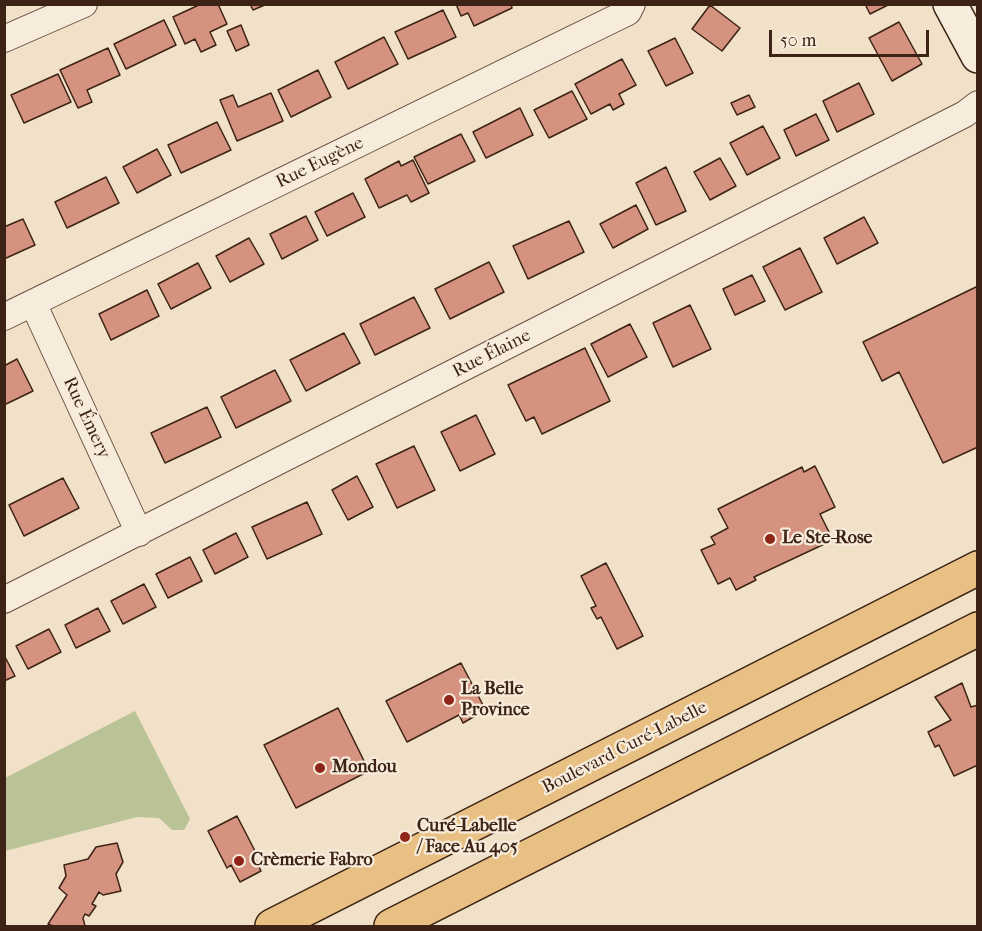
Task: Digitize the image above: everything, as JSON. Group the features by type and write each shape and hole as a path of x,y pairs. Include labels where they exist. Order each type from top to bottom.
{"main road":[{"path":"950,4 978,56"},
{"name":"Boulevard Curé-Labelle","path":"272,927 978,568"},
{"path":"391,927 978,629"}],"street":[{"path":"4,39 84,4"},
{"name":"Rue Eugène","path":"4,317 628,12 632,4"},
{"name":"Rue Élaine","path":"4,600 965,114 978,104"},
{"name":"Rue Émery","path":"33,303 139,533"}],"green space":[{"path":"135,711 190,819 184,830 172,830 159,818 137,817 5,851 5,778"}],"building":[{"path":"201,4 218,4 227,24 210,32 216,45 201,52 195,39 185,44 173,17"},
{"path":"250,4 267,4 253,10"},
{"path":"456,4 511,4 512,8 474,26 468,13 461,16"},
{"path":"865,4 890,4 870,14"},
{"path":"710,5 740,28 722,51 692,29"},
{"path":"443,10 456,37 408,59 395,32"},
{"path":"164,20 176,45 126,69 114,44"},
{"path":"899,22 922,64 892,81 869,38"},
{"path":"241,25 249,45 236,51 227,31"},
{"path":"384,37 398,64 348,89 335,62"},
{"path":"675,38 693,73 666,86 648,51"},
{"path":"108,48 120,75 87,90 92,102 78,108 60,70"},
{"path":"622,59 636,85 619,94 624,104 613,110 610,104 591,114 575,84"},
{"path":"318,70 331,97 291,117 278,90"},
{"path":"58,74 71,102 24,123 11,95"},
{"path":"859,83 874,114 837,132 823,101"},
{"path":"572,91 587,119 549,138 534,110"},
{"path":"271,93 283,121 237,141 220,100 233,95 238,107"},
{"path":"749,95 755,107 737,115 731,103"},
{"path":"520,108 533,135 486,158 473,132"},
{"path":"816,114 829,140 796,156 784,130"},
{"path":"217,122 231,150 181,173 168,145"},
{"path":"763,126 780,158 747,175 730,143"},
{"path":"461,134 475,161 428,184 414,157"},
{"path":"157,149 171,175 137,193 123,167"},
{"path":"720,158 736,186 710,200 694,172"},
{"path":"413,160 429,193 411,202 407,195 379,208 365,179 399,161 401,166"},
{"path":"666,167 686,211 656,225 636,183"},
{"path":"106,177 119,203 67,228 55,202"},
{"path":"353,193 365,217 327,236 315,212"},
{"path":"636,205 648,229 613,248 600,224"},
{"path":"306,216 318,240 282,259 270,234"},
{"path":"864,217 878,243 837,264 824,238"},
{"path":"23,219 35,245 4,259 4,227"},
{"path":"569,221 584,252 528,279 513,246"},
{"path":"249,238 264,264 230,282 216,256"},
{"path":"800,248 822,292 785,310 763,267"},
{"path":"489,262 504,292 450,319 435,289"},
{"path":"198,263 211,288 171,309 158,284"},
{"path":"752,275 765,301 735,315 723,289"},
{"path":"978,286 978,447 943,463 899,372 882,381 863,342"},
{"path":"147,290 159,316 111,340 99,314"},
{"path":"414,297 430,328 375,355 360,324"},
{"path":"690,305 711,349 673,367 653,323"},
{"path":"630,324 647,357 608,377 591,344"},
{"path":"344,333 360,363 306,391 290,360"},
{"path":"585,348 610,401 542,434 534,417 526,421 508,385"},
{"path":"17,359 33,391 4,405 4,366"},
{"path":"275,370 291,401 236,428 221,397"},
{"path":"207,407 221,437 165,463 151,433"},
{"path":"476,415 495,454 460,471 441,432"},
{"path":"414,446 435,490 397,508 376,464"},
{"path":"815,466 835,507 820,514 833,540 754,577 756,580 736,590 730,578 718,584 701,550 715,544 711,537 728,528 718,509 802,467 804,472"},
{"path":"357,476 373,507 348,520 332,490"},
{"path":"63,478 79,508 24,536 9,505"},
{"path":"307,502 322,534 267,559 252,527"},
{"path":"236,533 248,557 215,574 203,550"},
{"path":"190,557 202,581 168,598 156,574"},
{"path":"606,563 643,636 617,649 601,617 597,619 591,608 596,606 581,576"},
{"path":"144,584 156,607 123,624 111,601"},
{"path":"98,608 110,631 76,648 65,625"},
{"path":"49,629 61,652 28,669 16,646"},
{"path":"4,655 15,676 4,681"},
{"path":"461,663 483,705 473,710 475,716 463,723 459,715 407,742 386,701"},
{"path":"962,683 971,707 978,705 978,765 954,776 939,745 935,747 928,732 951,720 935,697"},
{"path":"338,708 369,771 296,808 264,745"},
{"path":"237,816 255,851 252,852 261,871 240,882 231,865 227,868 208,831"},
{"path":"117,843 123,862 116,874 121,891 103,895 99,892 92,904 96,906 89,916 85,914 83,918 85,926 48,924 67,895 59,888 66,876 64,865 88,859 96,847"}],"place":[{"name":"Le Ste-Rose","path":"770,539"},
{"name":"La Belle Province","path":"449,700"},
{"name":"Mondou","path":"320,768"},
{"name":"Curé-Labelle / Face Au 405","path":"405,837"},
{"name":"Crèmerie Fabro","path":"239,861"}]}
